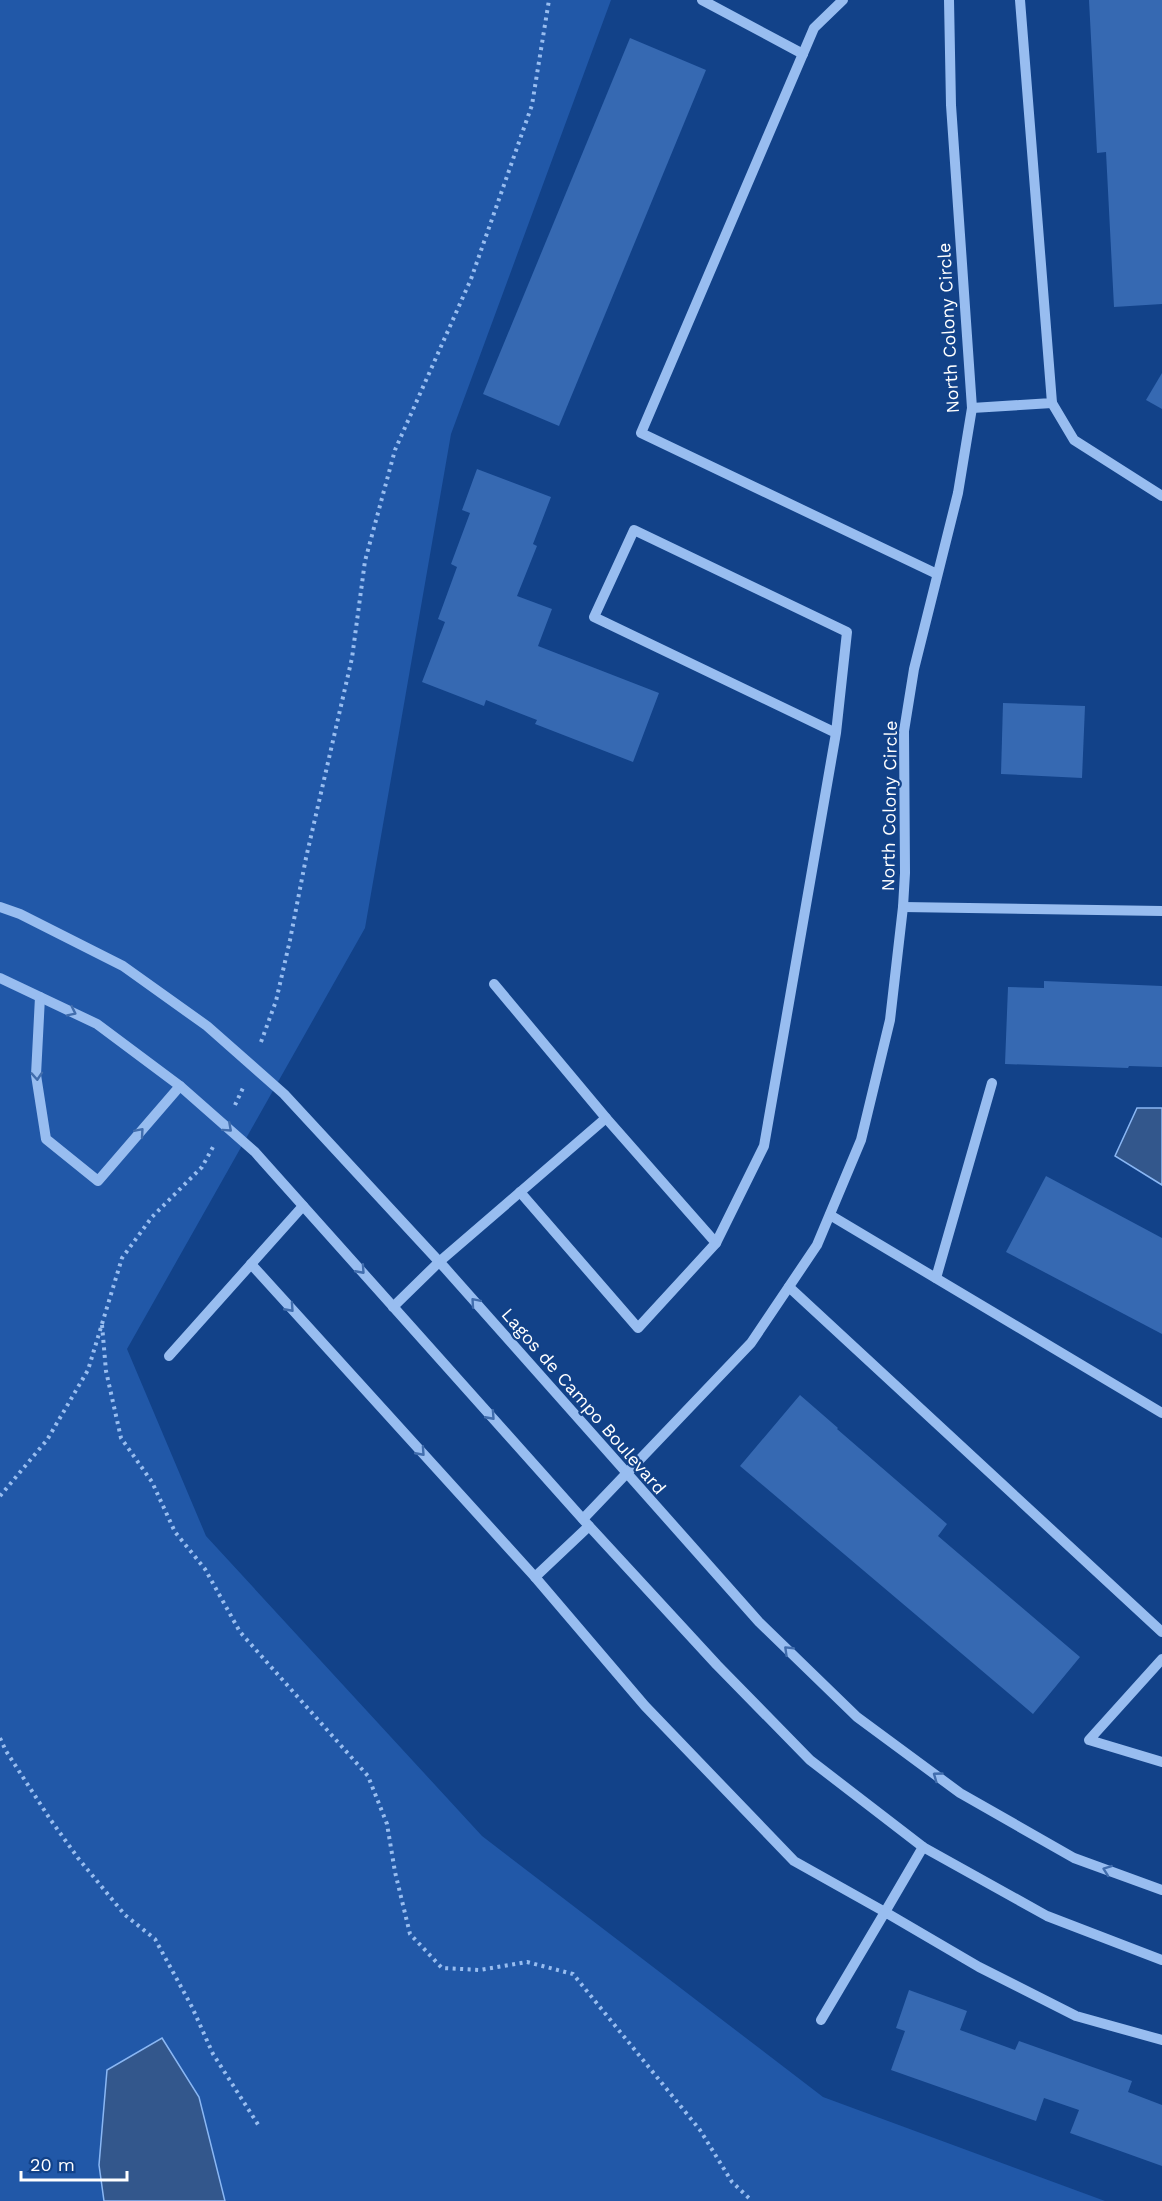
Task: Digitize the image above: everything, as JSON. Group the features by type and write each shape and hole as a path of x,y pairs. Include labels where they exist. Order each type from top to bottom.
{"street":[{"path":"702,0 802,54"},
{"path":"843,0 814,28 641,433 937,574"},
{"name":"North Colony Circle","path":"535,1577 586,1523 626,1473 751,1343 817,1245 861,1140 890,1020 903,907 905,873 904,731 914,669 958,493 972,408 951,105 949,0"},
{"path":"1020,0 1052,404 1074,440 1162,496"},
{"path":"972,408 1052,404"},
{"path":"520,1192 638,1329 716,1243 764,1146 836,732 847,632 634,530 594,617 836,732"},
{"name":"Lagos de Campo Boulevard","path":"0,907 20,914 123,966 207,1026 284,1094 439,1262 759,1622 857,1717 960,1793 1074,1857 1162,1890"},
{"path":"903,907 1162,911"},
{"path":"0,978 97,1024 180,1086 255,1152 586,1523 717,1665 810,1760 924,1848 1047,1916 1162,1960"},
{"path":"494,984 606,1118 716,1243"},
{"path":"40,997 36,1075 46,1139 98,1182 180,1086"},
{"path":"936,1278 992,1083"},
{"path":"393,1307 439,1262 606,1118"},
{"path":"169,1356 303,1206"},
{"path":"830,1215 1162,1413"},
{"path":"251,1264 535,1577 645,1706 794,1861 979,1968 1076,2016 1162,2040"},
{"path":"789,1287 1162,1632"},
{"path":"1162,1659 1089,1740 1162,1762"},
{"path":"821,2020 924,1848"}],"path":[{"path":"0,1496 47,1440 88,1370 122,1258 152,1217 202,1167 226,1125 253,1066 276,1001 288,950 306,858 352,658 365,561 395,450 471,279 531,105 549,0"},
{"path":"101,1322 106,1371 121,1438 152,1482 175,1532 205,1569 240,1632 368,1776 387,1824 395,1872 410,1934 442,1968 480,1970 528,1962 573,1974 700,2130 732,2182 752,2201"},
{"path":"0,1738 50,1819 78,1858 124,1915 155,1939 192,2007 213,2054 259,2126"}],"shaded area":[{"path":"0,0 611,0 451,434 365,928 127,1349 206,1536 482,1836 823,2097 1105,2201 0,2201"},
{"path":"1137,1108 1162,1108 1162,1185 1115,1156"},
{"path":"162,2038 199,2097 225,2201 104,2201 99,2165 107,2070"}],"building":[{"path":"1089,0 1162,0 1162,304 1114,307 1106,152 1097,153"},
{"path":"630,38 706,70 559,426 483,394"},
{"path":"1162,373 1162,409 1146,400"},
{"path":"477,469 551,497 533,544 537,546 517,596 552,609 538,646 659,693 633,762 535,724 537,720 486,700 484,706 422,682 445,622 438,619 457,567 451,564 470,513 462,510"},
{"path":"1003,703 1085,706 1082,778 1001,774"},
{"path":"1044,981 1162,986 1162,1067 1005,1064 1008,987 1044,988"},
{"path":"1046,1176 1162,1238 1162,1334 1006,1252"},
{"path":"800,1395 947,1524 938,1536 1080,1657 1033,1714 740,1466"},
{"path":"909,1990 967,2011 960,2030 1015,2050 1019,2041 1132,2081 1128,2092 1162,2105 1162,2166 1070,2133 1079,2110 1044,2098 1036,2121 891,2070 905,2031 896,2028"}]}
